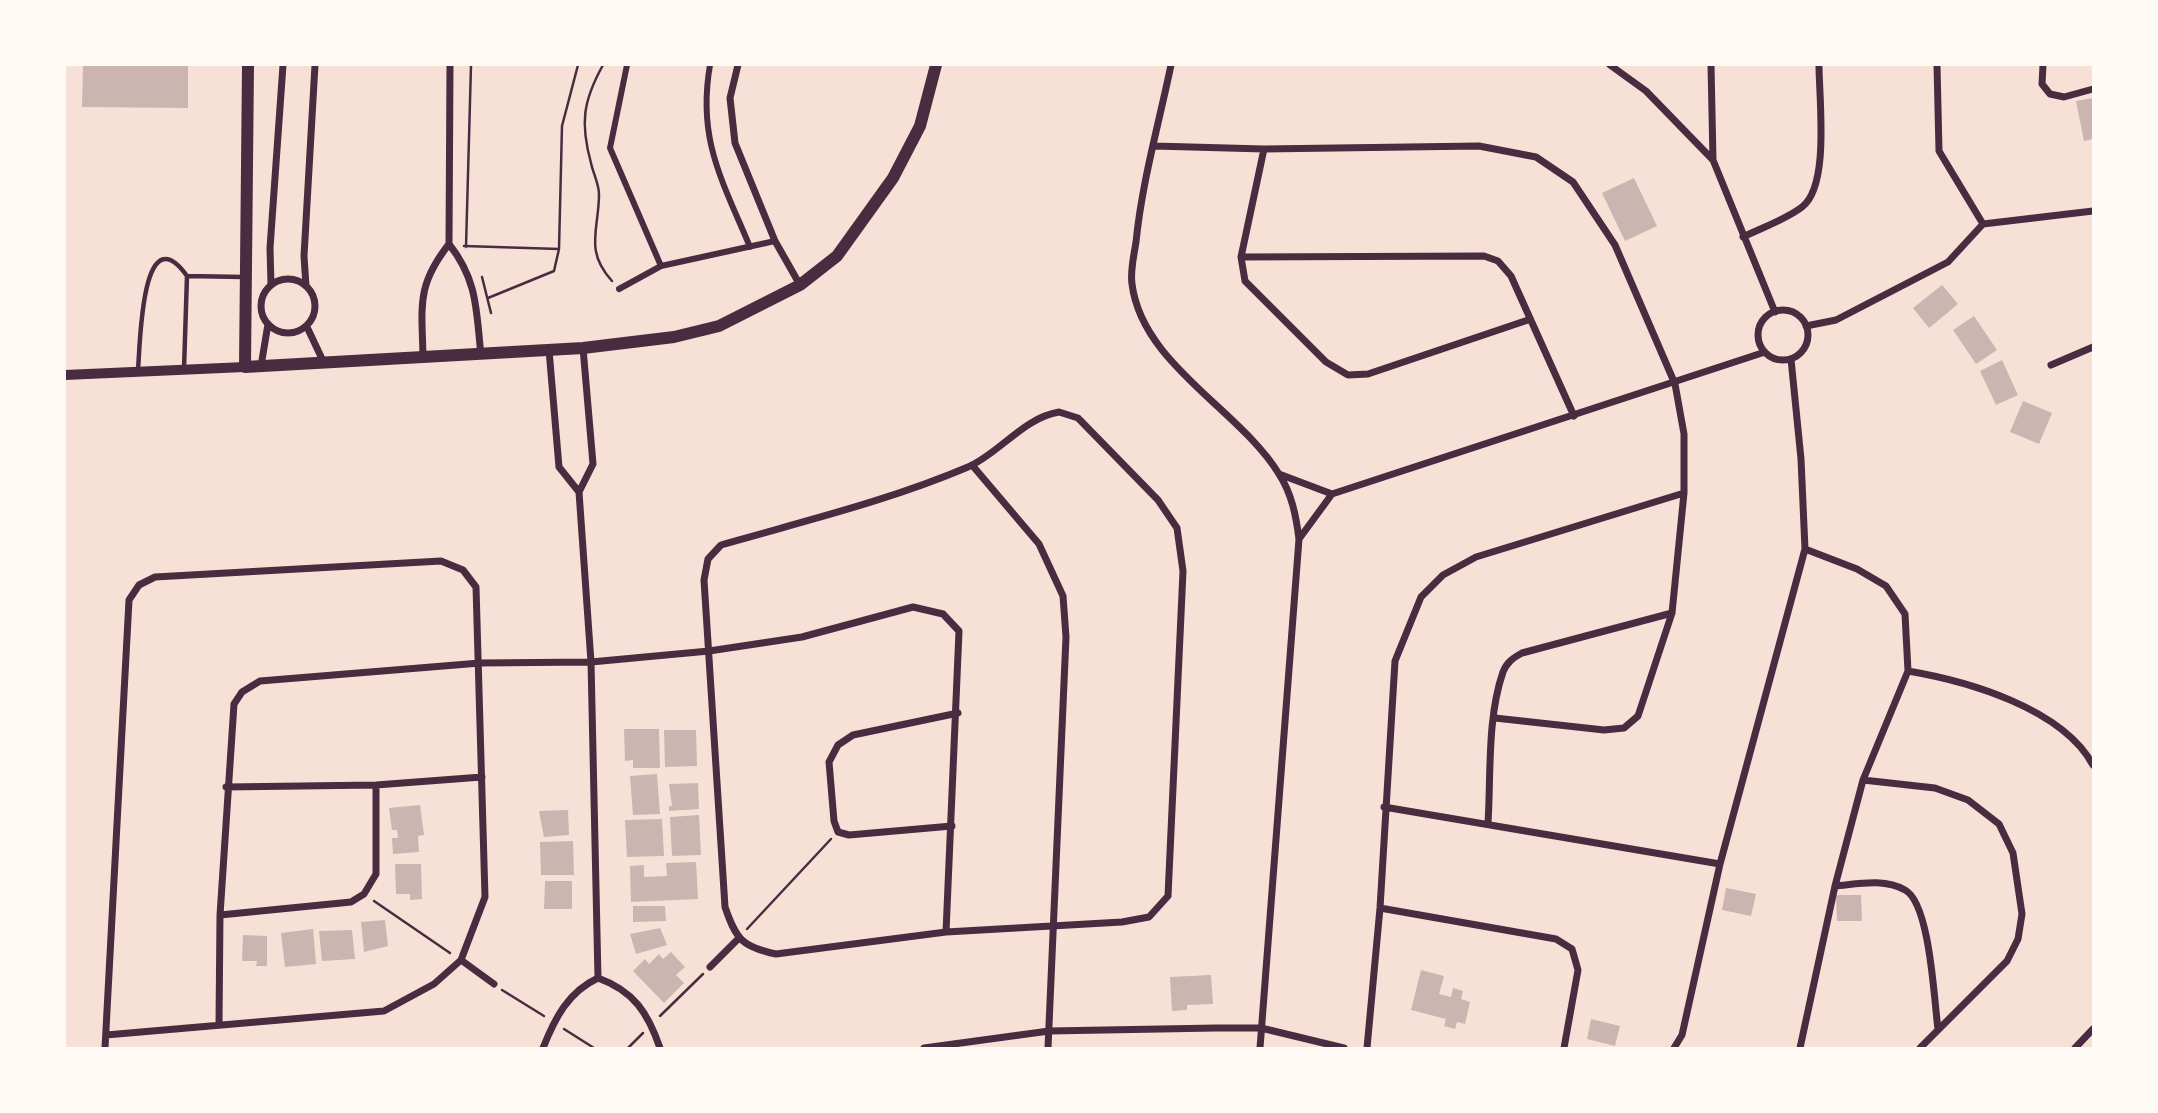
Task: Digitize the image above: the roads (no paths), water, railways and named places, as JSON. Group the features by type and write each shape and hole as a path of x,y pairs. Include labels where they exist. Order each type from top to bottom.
{"main road":[{"path":"248,65 245,367 481,356 583,348 674,337 719,326 800,285 836,256 893,178 920,126 936,65"}],"street":[{"path":"271,285 285,279 306,286 312,293 315,311 307,327 291,333 274,330 268,324 261,304 271,285 270,248 283,65"},
{"path":"306,286 304,256 316,65"},
{"path":"424,358 422,293 432,266 449,244 450,65"},
{"path":"626,65 610,148 661,267"},
{"path":"710,65 704,100 713,158 750,247"},
{"path":"738,65 730,98 735,143 775,241 800,285"},
{"path":"1171,65 1139,209 1131,281 1136,307 1149,332 1168,356 1255,444 1279,474 1294,507 1299,539 1260,1048"},
{"path":"1610,65 1646,91 1713,160"},
{"path":"1711,65 1713,160 1774,312"},
{"path":"1743,237 1802,207 1814,192 1819,173 1819,65"},
{"path":"1937,65 1939,151 1983,224"},
{"path":"2043,65 2042,84 2050,94 2064,97 2093,89"},
{"path":"1154,146 1264,149 1479,146 1536,157 1573,182 1615,245 1675,384 1684,434 1684,493 1672,613 1638,716 1623,728 1604,730 1495,718"},
{"path":"1264,149 1241,257 1245,281 1326,362 1348,375 1368,374 1528,320"},
{"path":"1806,326 1836,320 1948,262 1983,224 2093,211"},
{"path":"619,289 661,267 775,241"},
{"path":"449,244 466,265 475,304 481,356"},
{"path":"1241,257 1484,256 1498,261 1511,276 1528,320 1574,416"},
{"path":"1790,311 1806,326 1808,334 1804,350 1791,359 1777,359 1760,346 1759,330 1762,322 1774,312 1790,311"},
{"path":"261,366 268,324"},
{"path":"307,327 324,363"},
{"path":"2051,365 2093,347"},
{"path":"583,348 593,464 579,492 591,662 598,978"},
{"path":"549,350 559,467 579,492"},
{"path":"1299,539 1332,494 1675,384 1765,352"},
{"path":"1674,1048 1682,1035 1720,864 1805,549 1801,458 1791,359"},
{"path":"65,375 245,367"},
{"path":"1059,412 1078,418 1158,500 1177,528 1183,570 1168,896 1150,917 1122,922 946,932 776,954 756,950 738,939 725,906 709,651 704,580 708,559 721,545 907,491 972,465 1044,414 1059,412"},
{"path":"972,465 1039,544 1063,596 1066,637 1048,1048"},
{"path":"1279,474 1332,494"},
{"path":"1367,1048 1380,908 1384,807 1395,661 1421,597 1443,575 1476,556 1684,493"},
{"path":"1800,1048 1835,886 1863,780 1908,671 1905,614 1886,586 1857,569 1805,549"},
{"path":"105,1048 129,600 139,585 155,577 441,561 463,570 476,587 485,897 461,960 434,984 384,1011 106,1035"},
{"path":"219,1024 220,915 226,787 234,704 242,692 260,681 480,663 591,662 709,651 802,637 913,607 943,614 959,631 958,713 946,932"},
{"path":"1488,823 1495,718 1503,672 1516,657 1672,613"},
{"path":"1908,671 1951,678 2003,695 2048,721 2087,754 2093,765"},
{"path":"952,826 849,835 838,832 834,821 829,762 838,745 853,735 958,713"},
{"path":"226,787 376,785 482,777"},
{"path":"1863,780 1935,788 1968,800 1999,824 2012,853 2022,914 2018,939 2007,961 1920,1048"},
{"path":"220,915 351,902 364,894 376,874 376,785"},
{"path":"1384,807 1720,864"},
{"path":"1835,886 1885,883 1907,891 1921,912 1938,1029"},
{"path":"1380,908 1556,939 1572,950 1578,970 1564,1048"},
{"path":"710,967 738,939"},
{"path":"461,960 494,984"},
{"path":"543,1048 567,1001 582,986 598,978 620,986 652,1024 660,1048"},
{"path":"924,1048 1049,1031 1261,1028 1344,1048"},
{"path":"2075,1048 2093,1029"}],"lane":[{"path":"138,371 146,284 150,271 159,261 167,259 179,264 187,276 184,369"},
{"path":"187,276 244,277"}]}
